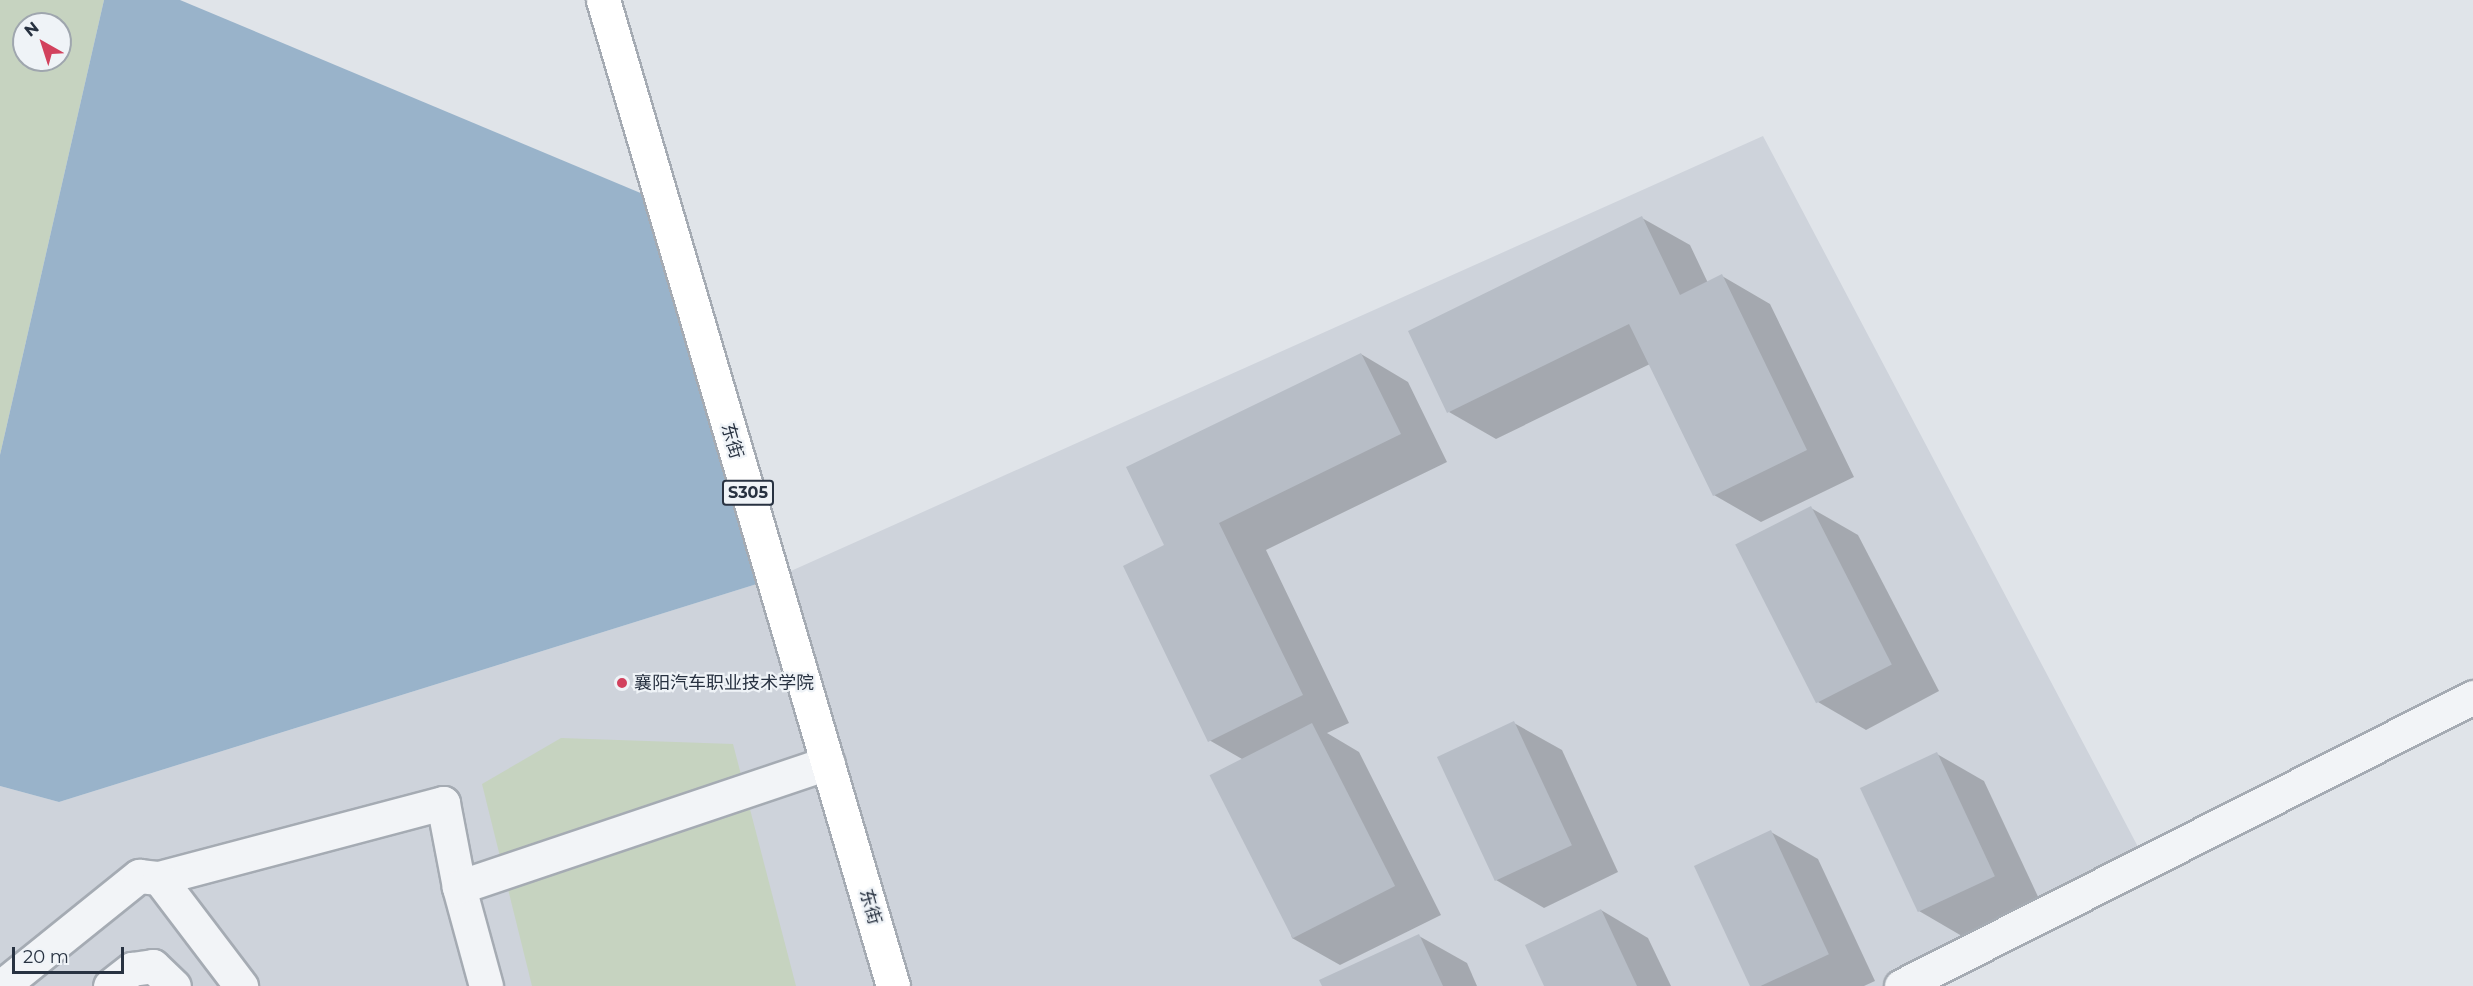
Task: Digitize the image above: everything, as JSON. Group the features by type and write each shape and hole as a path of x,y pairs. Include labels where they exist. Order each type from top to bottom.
{"main road":[{"name":"东街","path":"603,0 893,986"}],"street":[{"path":"1901,986 2473,697"},
{"path":"459,887 828,764"},
{"path":"2,986 139,876 159,878 443,803 459,887 486,986"},
{"path":"159,878 242,986"},
{"path":"110,986 132,969 153,966 174,986"}],"shaded area":[{"path":"1763,136 2146,862 1901,986 0,986 0,786 59,802 773,579"}],"green space":[{"path":"0,0 104,0 0,455"},
{"path":"561,738 733,744 796,986 532,986 482,784"}],"water":[{"path":"104,0 180,0 662,202 773,579 59,802 0,786 0,455"}],"building":[{"path":"1642,216 1680,295 1722,274 1807,450 1713,496 1629,324 1447,413 1408,331"},
{"path":"1361,353 1401,434 1219,523 1303,695 1208,742 1123,566 1164,545 1126,467"},
{"path":"1811,506 1892,665 1816,703 1735,545"},
{"path":"1514,721 1572,845 1495,881 1437,757"},
{"path":"1312,723 1395,886 1293,938 1210,775"},
{"path":"1937,752 1995,876 1918,912 1860,788"},
{"path":"1771,830 1829,954 1761,986 1750,986 1694,866"},
{"path":"1601,909 1637,986 1544,986 1525,945"},
{"path":"1419,934 1443,986 1322,986 1319,980"}],"place":[{"name":"襄阳汽车职业技术学院","path":"622,683"}]}
